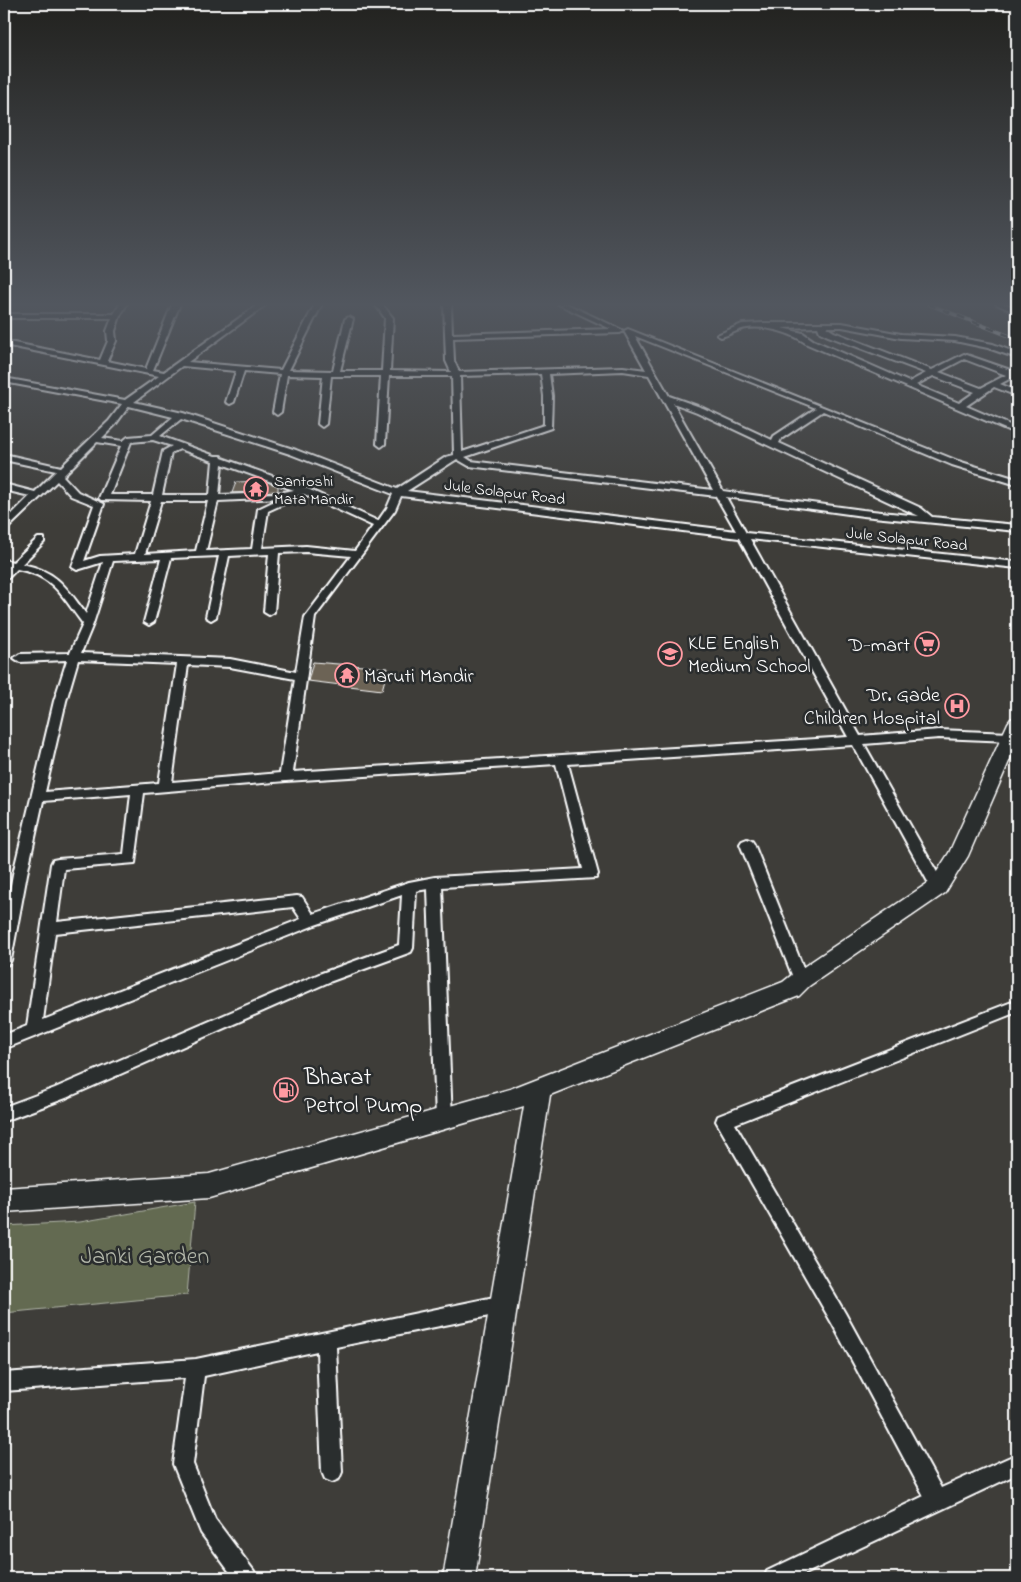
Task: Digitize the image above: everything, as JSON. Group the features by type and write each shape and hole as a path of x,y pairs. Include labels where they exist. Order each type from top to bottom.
{"street":[{"path":"4,527 112,423 127,403 162,378"},
{"path":"230,402 238,378"},
{"path":"277,412 283,378"},
{"path":"322,424 327,378"},
{"path":"381,444 385,378"},
{"path":"456,378 458,456"},
{"path":"286,777 310,617 380,525 392,508 398,493 449,459 548,426 548,396 545,378"},
{"path":"655,378 745,536 855,741 938,887"},
{"path":"746,378 955,463 1017,482"},
{"path":"892,378 1017,431"},
{"path":"909,385 924,378"},
{"path":"946,378 980,391"},
{"path":"960,406 980,391 1008,378"},
{"name":"Jule Solapur Road","path":"4,380 180,415 293,452 398,493 745,536 1017,565"},
{"path":"4,389 14,382"},
{"path":"993,384 1017,394"},
{"path":"666,398 700,410 870,487 918,510 929,519"},
{"path":"774,444 777,438 822,408"},
{"path":"154,436 180,415"},
{"path":"305,491 262,497 157,496 104,498 128,440 154,436 305,491 380,525"},
{"path":"94,439 126,444"},
{"path":"139,557 157,496 167,451 182,446"},
{"path":"458,456 469,463 480,466 720,493 863,513 1017,528"},
{"path":"4,457 60,472"},
{"path":"200,554 214,497 218,458"},
{"path":"60,472 64,486 76,497 99,504 77,567 100,559 274,550 306,549 358,554"},
{"path":"4,487 36,495"},
{"path":"257,551 263,509 305,491"},
{"path":"4,576 9,564 41,540"},
{"path":"269,612 274,550"},
{"path":"212,617 225,553"},
{"path":"149,622 167,556"},
{"path":"4,960 5,943 60,701 109,559"},
{"path":"9,564 33,569 56,582 88,624"},
{"path":"20,658 74,656 230,662 300,676"},
{"path":"165,787 183,660"},
{"path":"4,1200 209,1186 511,1100 791,989 801,980 938,887 958,856 1015,733 939,734 286,777 39,797"},
{"path":"4,1042 310,921 409,887 435,882 591,874 561,760"},
{"path":"34,1030 58,864 130,859 138,790"},
{"path":"747,844 801,980"},
{"path":"435,882 444,1119"},
{"path":"4,1114 60,1093 324,978 406,948 409,887"},
{"path":"49,928 297,901 310,921"},
{"path":"937,1501 839,1319 724,1121 1017,1006"},
{"path":"459,1578 539,1089"},
{"path":"4,1382 196,1368 504,1304"},
{"path":"326,1340 332,1472"},
{"path":"196,1368 183,1464 208,1526 247,1578"},
{"path":"783,1576 1017,1464"}],"green space":[{"name":"Janki Garden","path":"195,1202 187,1295 4,1313 4,1226 80,1222"}],"building":[{"name":"Santoshi Mata Mandir","path":"265,481 278,486 278,491 232,493 236,482"},
{"name":"Maruti Mandir","path":"313,662 388,668 382,690 308,681"}],"place":[{"name":"Santoshi Mata Mandir","path":"256,489"},
{"name":"D-mart","path":"927,644"},
{"name":"KLE English Medium School","path":"670,654"},
{"name":"Maruti Mandir","path":"347,675"},
{"name":"Dr. Gade Children Hospital","path":"957,706"},
{"name":"Bharat Petrol Pump","path":"286,1090"}]}
